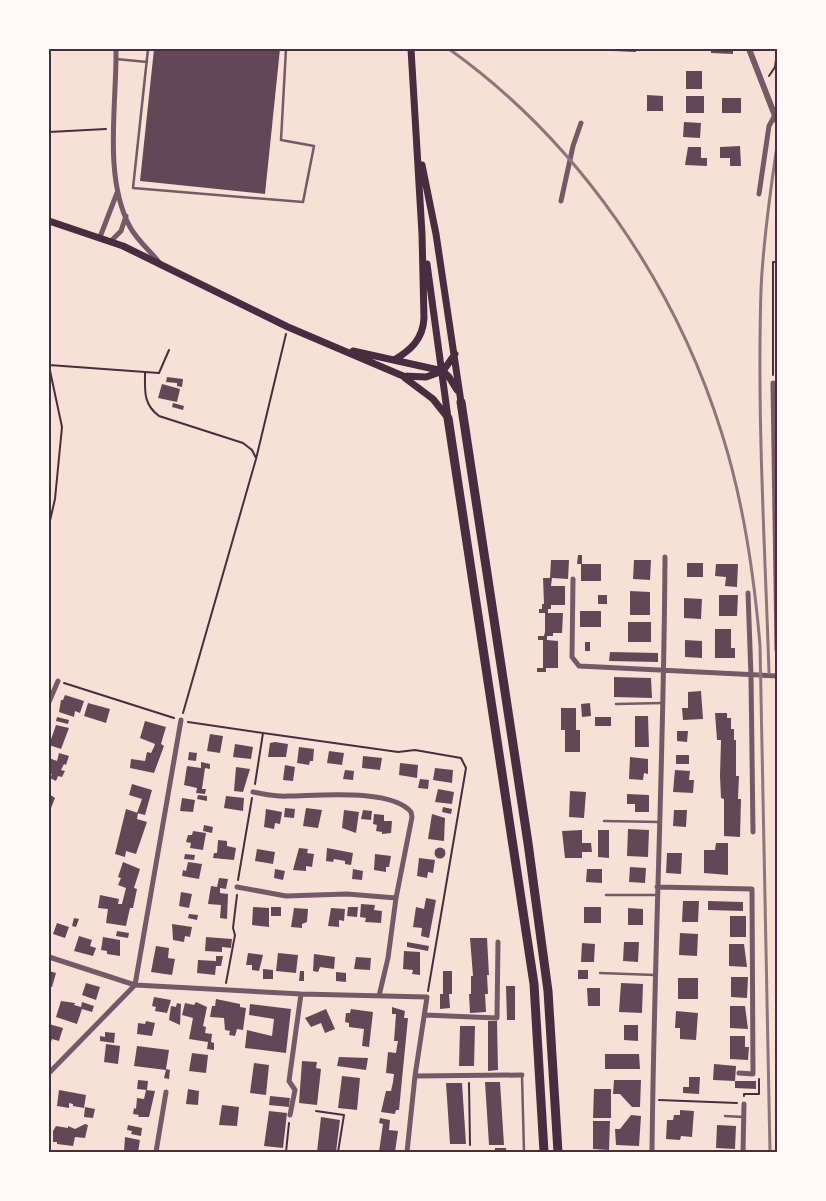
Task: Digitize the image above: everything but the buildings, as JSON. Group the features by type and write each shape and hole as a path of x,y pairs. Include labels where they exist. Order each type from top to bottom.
{"highway":[{"path":"461,402 528,843 544,961 558,1152"},
{"path":"448,418 534,984 544,1152"}],"main road":[{"path":"394,360 416,343 424,329 422,234 411,49"},
{"path":"417,140 436,234 461,402"},
{"path":"49,221 111,241 160,262 288,327 403,376 428,394 448,418"},
{"path":"422,234 443,371 448,418"},
{"path":"338,348 443,371 454,384 461,402"},
{"path":"403,376 426,377 443,371 455,354"}],"street":[{"path":"116,49 112,140 117,192 130,228 160,262"},
{"path":"748,49 776,118 769,126 759,194"},
{"path":"562,201 573,146 581,123"},
{"path":"100,237 117,192"},
{"path":"111,241 121,231 126,216"},
{"path":"773,383 777,650"},
{"path":"652,1152 657,887 661,822 664,703 665,557"},
{"path":"573,579 572,657 579,666 777,676"},
{"path":"748,593 752,676 753,832"},
{"path":"49,702 58,681"},
{"path":"49,1073 135,985 181,720"},
{"path":"253,792 287,796 326,794 375,797 401,804 409,809 412,817 396,898 388,958 379,996"},
{"path":"237,886 286,896 354,894 396,898"},
{"path":"657,887 752,890 753,1074 738,1073"},
{"path":"425,1016 497,1018 498,942"},
{"path":"49,957 135,985 301,994 427,996 415,1076 407,1152"},
{"path":"290,1115 295,1090 289,1081 301,994"},
{"path":"415,1076 522,1075"},
{"path":"156,1152 166,1092"},
{"path":"743,1152 744,1104"}],"lane":[{"path":"148,49 133,188 302,202 314,146 281,140 286,49"},
{"path":"116,59 148,62"},
{"path":"616,704 664,703"},
{"path":"604,820 661,822"},
{"path":"606,895 657,895"},
{"path":"600,973 656,975"},
{"path":"522,1075 524,1152"},
{"path":"725,1116 744,1117"}],"path":[{"path":"763,85 775,67 777,53"},
{"path":"49,132 114,128"},
{"path":"773,383 773,262 777,262"},
{"path":"181,720 256,458 288,327"},
{"path":"49,524 55,499 62,427 49,365 160,373 169,350"},
{"path":"145,372 145,395 150,409 159,416 243,443 252,450 256,458"},
{"path":"58,681 181,720 398,752 414,750 461,758 466,768 427,996"},
{"path":"225,991 235,935 233,928 237,886 263,733"},
{"path":"653,1100 744,1104 744,1094 759,1094 760,1080 753,1074"},
{"path":"469,1076 470,1146"},
{"path":"316,1111 344,1115 338,1152"},
{"path":"286,1152 290,1115"}],"railway":[{"path":"449,49 496,86 539,127 580,171 616,219 649,270 678,323 702,378 730,460 747,539 760,645 770,1152"},
{"path":"769,673 762,482 760,338 763,254 777,146"}]}
